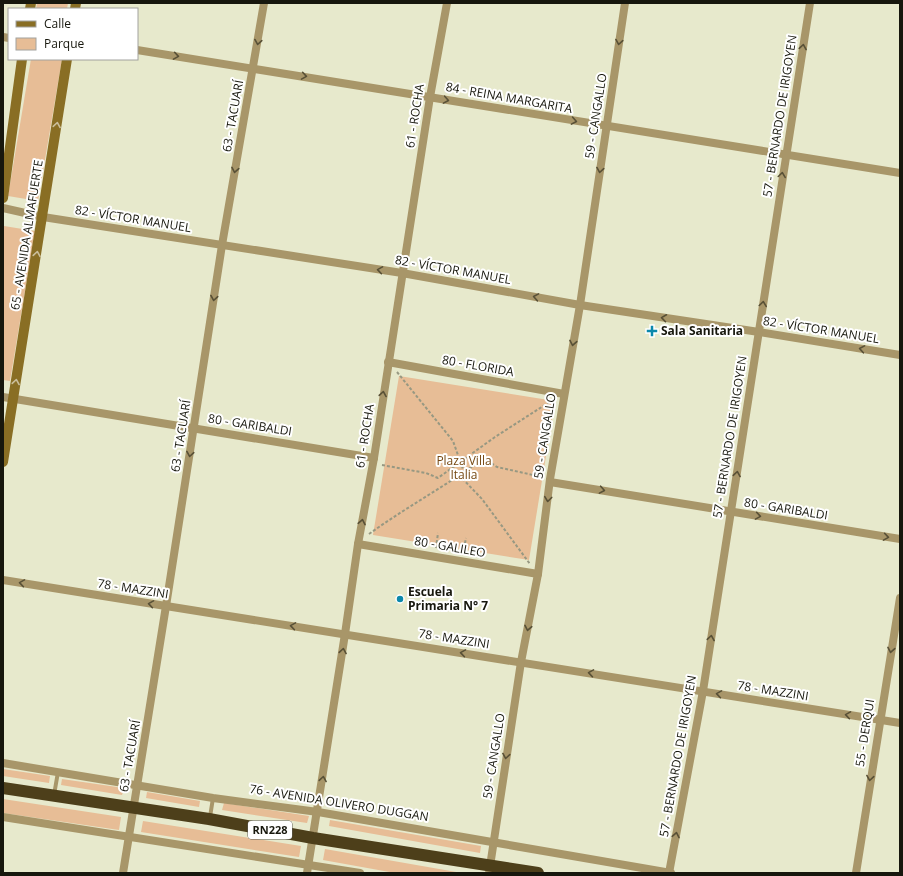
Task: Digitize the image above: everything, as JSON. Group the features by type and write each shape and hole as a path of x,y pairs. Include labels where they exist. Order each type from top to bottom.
{"highway":[{"name":"RN228","path":"3,788 209,819 490,869 538,873"}],"main road":[{"path":"3,198 22,60"},
{"name":"65 - AVENIDA ALMAFUERTE","path":"3,462 8,398 43,217 67,60"}],"street":[{"name":"63 - TACUARÍ","path":"123,873 133,807 138,786 222,245 254,68 264,3"},
{"name":"61 - ROCHA","path":"307,873 346,634 358,544 373,461 430,97 447,3"},
{"name":"59 - CANGALLO","path":"490,869 521,662 538,574 563,393 580,305 625,3"},
{"name":"57 - BERNARDO DE IRIGOYEN","path":"670,873 703,691 785,155 810,3"},
{"name":"84 - REINA MARGARITA","path":"138,50 606,127 900,173"},
{"name":"82 - VÍCTOR MANUEL","path":"3,208 43,217 402,273 580,305 900,355"},
{"name":"80 - FLORIDA","path":"388,362 563,393"},
{"name":"80 - GARIBALDI","path":"8,398 194,428 373,461"},
{"name":"80 - GARIBALDI","path":"550,481 900,539"},
{"name":"80 - GALILEO","path":"358,544 538,574"},
{"name":"78 - MAZZINI","path":"3,580 900,723"},
{"name":"55 - DERQUI","path":"856,873 879,720 900,598"},
{"name":"76 - AVENIDA OLIVERO DUGGAN","path":"3,763 213,798 318,812 670,873"},
{"path":"3,817 360,873"}],"lane":[{"path":"54,795 58,772"},
{"path":"209,819 213,798"}],"path":[{"path":"388,362 453,441 464,472"},
{"path":"373,461 426,473 438,478 563,393"},
{"path":"358,544 399,512 433,494 480,461 485,460 497,467 550,481"},
{"path":"459,476 482,499 538,574"},
{"path":"435,557 438,533"},
{"path":"462,561 466,538"}],"green space":[{"path":"37,3 68,3 67,8 36,8"},
{"path":"31,60 62,60 38,201 8,196"},
{"path":"4,226 35,231 10,381 3,380"},
{"name":"Plaza Villa Italia","path":"399,376 555,401 529,560 373,535"},
{"path":"3,769 50,776 49,783 3,776"},
{"path":"62,779 124,788 122,795 61,785"},
{"path":"147,792 200,801 199,807 146,798"},
{"path":"3,799 121,817 119,830 3,813"},
{"path":"224,803 309,816 307,823 222,810"},
{"path":"330,820 481,846 480,853 329,826"},
{"path":"143,821 301,846 299,857 141,832"},
{"path":"325,849 462,873 395,873 323,860"}],"place":[{"name":"Sala Sanitaria","path":"652,331"},
{"name":"Escuela Primaria N° 7","path":"400,599"}]}
